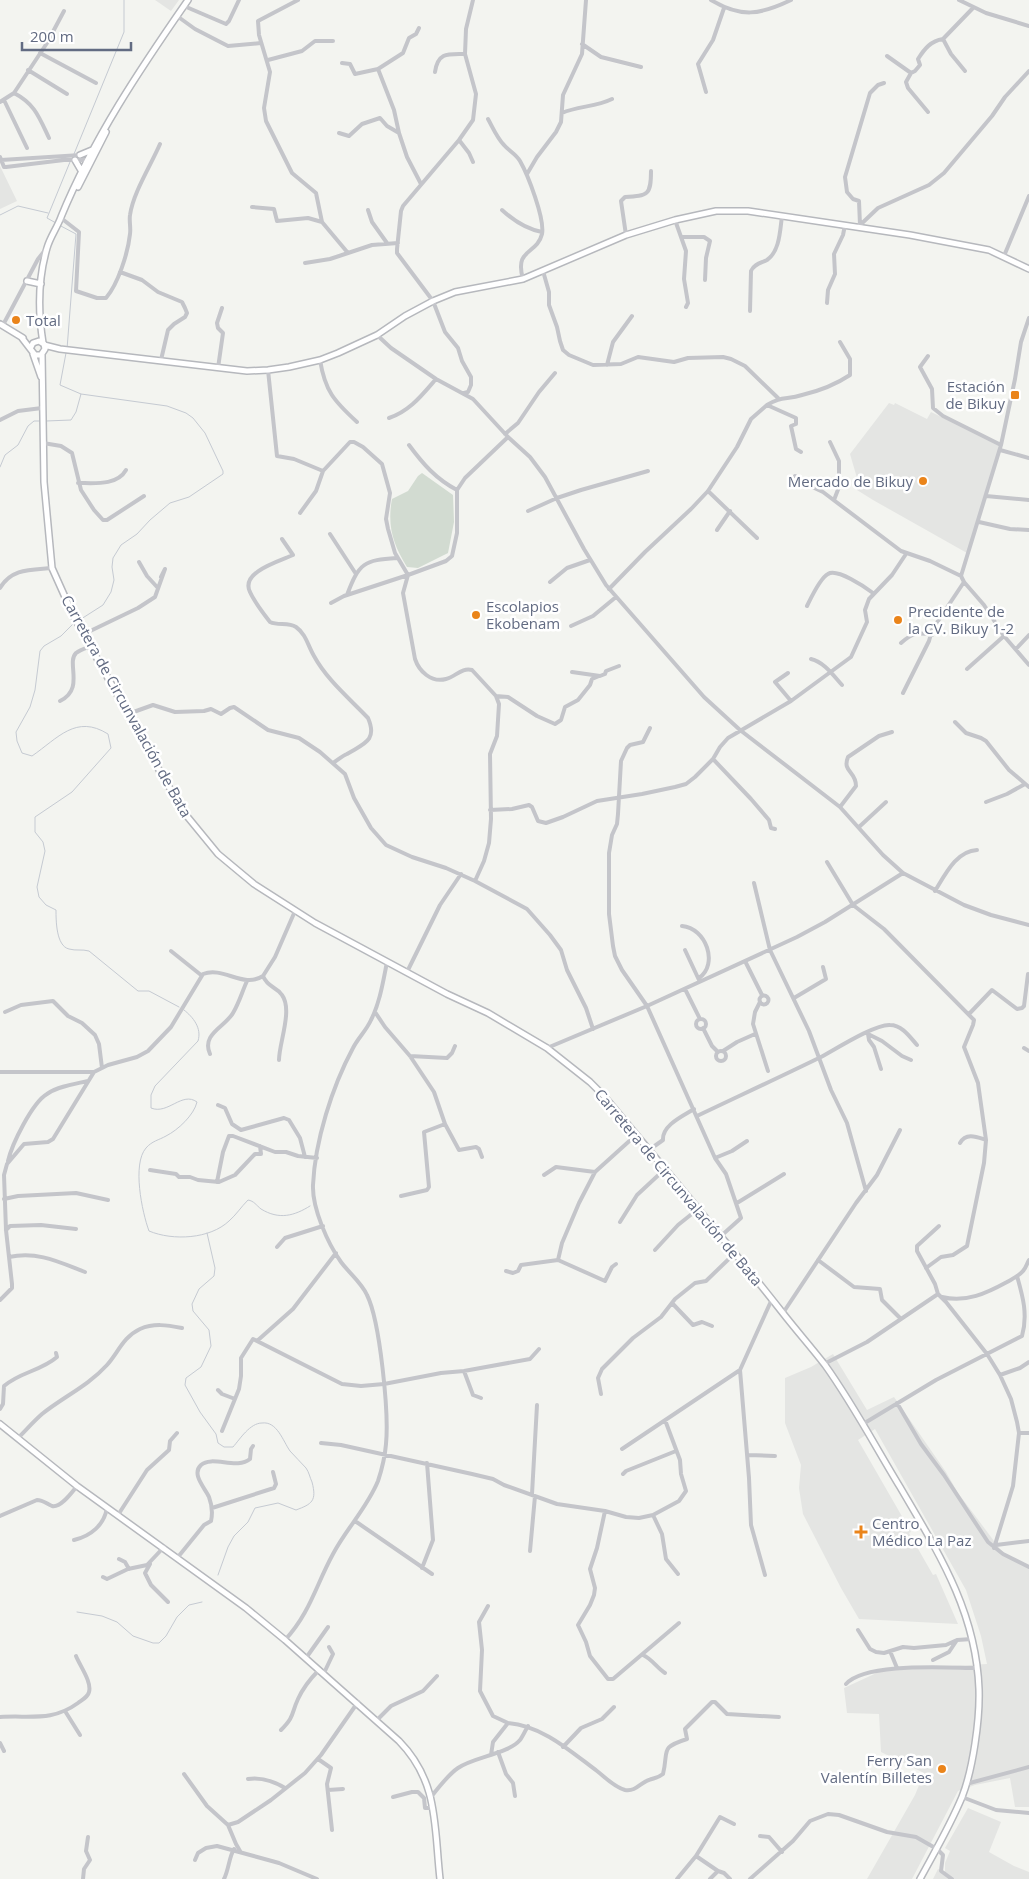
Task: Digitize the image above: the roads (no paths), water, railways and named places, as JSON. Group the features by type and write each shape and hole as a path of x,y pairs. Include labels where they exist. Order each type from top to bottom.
{"main road":[{"path":"61,218 82,172 116,109 160,38 188,0"},
{"path":"82,172 77,157 91,156"},
{"path":"43,353 44,344 40,324 41,284 47,247 91,156"},
{"path":"40,324 33,344 33,354 36,355 71,350 218,368 268,370 320,360 377,335 405,316 455,292 523,279 626,235 675,220 724,211 748,211 859,226 989,250 1029,269"},
{"path":"27,282 41,284"},
{"path":"1,324 33,344"},
{"path":"33,344 39,341 61,350"},
{"name":"Carretera de Circunvalación de Bata","path":"43,353 42,424 48,540 52,568 74,617 90,646 174,796 201,835 235,869 295,911 447,994 488,1013 547,1048 590,1082 736,1253 824,1364 920,1519 949,1572 968,1621 977,1668 979,1717 962,1797 920,1879"},
{"name":"Carretera de Circunvalación de Bata","path":"33,354 42,380"},
{"path":"0,1424 77,1486 178,1558 285,1640 400,1740 415,1759 425,1777 431,1797 440,1879"}],"street":[{"path":"184,6 226,24 239,0"},
{"path":"298,0 258,19 261,43 268,60 270,72 264,108 266,121 292,173 316,193 322,222 348,253"},
{"path":"464,393 468,392 470,388 471,377 462,361 458,348 439,322 433,301 397,253 401,210 459,140 473,120 476,94 465,54 466,29 473,0"},
{"path":"527,174 559,127 563,94 580,60 586,0"},
{"path":"711,0 724,8 763,12 790,0"},
{"path":"959,0 986,13 1029,26"},
{"path":"706,92 698,64 713,40 724,8"},
{"path":"928,112 908,88 906,82 911,73 920,65 918,59 929,44 943,39 973,8"},
{"path":"28,148 2,101 14,92 40,53 64,11"},
{"path":"176,16 228,46 261,43"},
{"path":"342,63 350,64 355,74 378,69 403,53 409,38 416,34 419,28"},
{"path":"943,39 951,54 965,71"},
{"path":"268,60 302,51 315,41 333,41"},
{"path":"582,44 601,56 641,67"},
{"path":"40,53 96,83"},
{"path":"435,72 438,61 447,54 465,54"},
{"path":"887,56 911,73"},
{"path":"378,69 394,110 407,157 421,184"},
{"path":"28,70 67,94"},
{"path":"859,226 878,208 929,185 944,173 992,116 1005,97 1029,71"},
{"path":"859,226 859,201 853,199 847,192 845,177 870,94 878,85 884,83"},
{"path":"14,92 26,99 32,106 49,138"},
{"path":"562,113 571,109 604,103 612,99"},
{"path":"339,133 349,136 362,124 382,118 387,126 399,133"},
{"path":"488,119 500,140 519,159 527,174 541,217 542,232 539,239 520,263 523,279"},
{"path":"459,140 473,162"},
{"path":"61,218 79,232 75,288 77,292 97,298 106,298 120,272 128,250 131,225 130,215 136,194 160,144"},
{"path":"77,157 68,154 1,158 4,167 6,167 91,156"},
{"path":"626,235 621,200 625,197 638,198 644,195 650,188 651,170"},
{"path":"1004,256 1029,196"},
{"path":"252,207 274,209 277,221 308,218 322,222"},
{"path":"368,210 372,222 387,243"},
{"path":"502,210 520,224 542,232"},
{"path":"750,311 753,267 771,256 780,237 782,216"},
{"path":"675,220 686,251 684,266 684,288 688,299 686,307"},
{"path":"827,303 828,290 835,274 834,254 843,235 845,225"},
{"path":"682,237 704,237 710,241 706,258 705,280"},
{"path":"306,263 330,259 372,245 398,243"},
{"path":"1,324 27,282 38,259 47,247"},
{"path":"543,271 549,292 549,305 563,350 569,354 593,365 620,364 638,357 674,362 688,358 723,357 745,366 778,398"},
{"path":"120,272 142,280 158,292 182,302 185,308 187,313 185,317 168,330 161,360"},
{"path":"218,368 223,332 216,323 222,308"},
{"path":"607,365 612,342 632,316"},
{"path":"961,576 1001,447 1016,379 1021,342 1029,318"},
{"path":"377,335 391,348 436,379 473,398 507,436 523,450 537,467 590,560 609,589 699,692 740,730 840,807 883,855 903,873 973,909 1029,925"},
{"path":"609,589 644,552 708,491 737,447 752,419 767,405 778,398 799,396 824,388 850,375 850,360 840,342"},
{"path":"928,356 920,367 932,389 933,408 942,416 1001,447 1029,458"},
{"path":"320,360 326,385 338,404 357,422"},
{"path":"268,370 277,456 290,458 323,471"},
{"path":"331,603 347,595 446,561 452,556 457,533 457,490 465,478 518,423 539,392 555,373"},
{"path":"389,418 398,415 412,406 436,379"},
{"path":"767,405 796,418 796,424 792,426 796,449 801,452"},
{"path":"0,420 18,411 42,408"},
{"path":"300,512 316,491 323,471 350,442 363,447 382,464 390,492 387,525 397,558 408,575 403,592 414,659 420,669 431,678 439,680 445,680 464,670 472,670 496,696 499,704 499,728 490,754 488,850 475,880"},
{"path":"830,442 839,461 839,487 834,500"},
{"path":"43,443 61,446 69,450 74,461 78,483 94,510 103,520 107,520 144,496"},
{"path":"409,446 429,471 439,480 457,490"},
{"path":"78,483 112,481 123,475 126,470"},
{"path":"528,510 556,498 648,471"},
{"path":"795,476 834,500 906,554 930,561 961,576 984,605 1004,636 1029,665"},
{"path":"708,491 757,538"},
{"path":"986,496 1029,500"},
{"path":"718,530 730,511"},
{"path":"978,522 1010,529 1029,530"},
{"path":"330,534 356,574"},
{"path":"282,539 293,555 258,570 249,580 249,592 272,624 290,624 301,631 326,674 368,718 371,726 372,732 366,742 333,763"},
{"path":"490,810 504,810 529,805 538,820 546,823 598,801 663,790 686,784 714,760 720,747 728,738 791,701 851,657 867,622 865,610 873,593 892,575 906,554"},
{"path":"347,595 356,574 365,564 370,561 397,558"},
{"path":"550,582 567,568 590,560"},
{"path":"139,562 147,576 157,587"},
{"path":"0,588 11,575 52,568"},
{"path":"84,634 145,604 154,597 165,569 161,577"},
{"path":"807,606 825,576 831,572 850,579 873,593"},
{"path":"903,693 932,635 932,630 964,582"},
{"path":"571,626 593,616 616,597"},
{"path":"901,643 913,634 932,635"},
{"path":"1016,649 1029,635"},
{"path":"967,670 1004,636"},
{"path":"60,701 68,697 72,690 74,656 77,652 90,646"},
{"path":"811,659 818,661 842,685"},
{"path":"496,696 508,697 537,716 555,724 562,720 566,707 578,700 590,685 592,679 619,666"},
{"path":"572,672 599,676"},
{"path":"788,673 775,681 791,701"},
{"path":"128,714 147,706 175,712 211,709 221,714 234,707 268,730 299,738 320,752 345,774 354,798 371,828 386,845 412,857 475,880 523,906 561,950 567,970 586,1008 593,1029"},
{"path":"955,722 966,733 981,738 986,742 1009,770 1027,785 986,802"},
{"path":"650,728 643,742 630,745 622,756 617,824 612,835 609,853 611,930 617,962 648,1006 715,1158 726,1174 737,1203 742,1218 721,1236"},
{"path":"840,807 856,786 855,776 847,769 848,757 879,736 892,732"},
{"path":"714,760 752,799 769,820 771,828 775,829"},
{"path":"859,827 886,802"},
{"path":"935,891 957,860 966,851 977,850"},
{"path":"827,862 853,905 884,929 974,1020 974,1025 964,1046 978,1083 986,1140 984,1164 967,1246 953,1254 941,1257 926,1268"},
{"path":"547,1048 648,1006 685,989 699,980 797,937 853,905 903,873"},
{"path":"407,972 440,905 461,874"},
{"path":"754,883 770,950 794,998 820,1058 831,1090 847,1122 866,1191"},
{"path":"0,1072 94,1072 137,1057 148,1051 171,1027 201,975 212,972 248,981 263,976 275,957 295,911"},
{"path":"682,926 690,927 700,935 709,952 710,961 708,968 699,980"},
{"path":"171,950 201,975"},
{"path":"685,950 699,980"},
{"path":"745,961 762,995 767,996 769,1000 766,1004 760,1002"},
{"path":"285,1640 304,1617 333,1553 368,1501 378,1480 384,1454 387,1434 384,1384 375,1322 370,1303 359,1282 345,1267 336,1252 316,1211 313,1194 317,1158 327,1108 354,1046 368,1027 375,1012 388,962"},
{"path":"794,998 826,979 823,967"},
{"path":"969,1014 992,990 1017,1009 1022,1008 1024,1006 1028,974"},
{"path":"263,976 268,985 281,993 284,1000 285,1029 279,1046 279,1060"},
{"path":"210,1054 208,1045 210,1036 231,1016 248,981"},
{"path":"685,989 700,1019 703,1019 706,1023 703,1028"},
{"path":"762,995 753,1018 755,1034 768,1071"},
{"path":"5,1012 21,1005 53,1001 68,1016 82,1023 95,1035 99,1044 102,1068"},
{"path":"375,1012 385,1028 410,1056 434,1092 445,1124 459,1150 476,1147 479,1149 482,1157"},
{"path":"700,1019 696,1025 703,1028 712,1046 718,1052"},
{"path":"697,1116 885,1026 895,1026 903,1030 917,1045"},
{"path":"718,1052 755,1034"},
{"path":"867,1034 882,1041 902,1056 911,1060"},
{"path":"867,1034 882,1069"},
{"path":"410,1056 446,1058 456,1046"},
{"path":"1024,1048 1029,1051"},
{"path":"718,1052 717,1059 721,1061 726,1057 723,1051"},
{"path":"7,1164 24,1144 53,1140 94,1072"},
{"path":"0,1300 12,1288 6,1230 4,1175 14,1145 30,1114 43,1096 62,1087 88,1081"},
{"path":"218,1105 226,1108 232,1124 241,1130 284,1118 289,1120 300,1138 306,1157"},
{"path":"649,1150 663,1140 663,1134 668,1128 694,1109"},
{"path":"401,1196 427,1190 429,1187 424,1132 445,1124"},
{"path":"783,1313 886,1161 900,1130"},
{"path":"558,1260 562,1244 579,1203 595,1172 636,1135"},
{"path":"217,1182 227,1137 233,1136 275,1152 286,1152 317,1158"},
{"path":"960,1143 962,1139 969,1136 986,1140"},
{"path":"715,1158 732,1151 748,1141"},
{"path":"150,1170 198,1180 224,1181 236,1175 255,1154 262,1154 260,1146"},
{"path":"544,1176 549,1170 556,1167 595,1172"},
{"path":"620,1222 640,1191 665,1169"},
{"path":"737,1203 784,1174"},
{"path":"4,1199 25,1195 76,1193 108,1200"},
{"path":"655,1250 678,1225 698,1208"},
{"path":"6,1230 10,1226 30,1224 76,1229"},
{"path":"277,1247 285,1238 323,1226"},
{"path":"939,1226 916,1248 939,1295 987,1354 1000,1374 1011,1399 1019,1433 1013,1486 995,1546"},
{"path":"257,1341 293,1309 336,1252"},
{"path":"601,1394 598,1378 602,1370 633,1338 661,1316 672,1303 695,1283 706,1281 736,1253"},
{"path":"10,1257 20,1255 38,1256 85,1272"},
{"path":"506,1271 512,1273 518,1271 521,1265 558,1260 605,1281 612,1267 616,1264"},
{"path":"818,1260 854,1287 880,1290 882,1300 901,1319"},
{"path":"824,1364 867,1342 939,1295 954,1299 974,1297 994,1289 1017,1276 1023,1271 1029,1260"},
{"path":"862,1424 897,1402 1022,1336 1025,1314 1023,1297 1017,1276"},
{"path":"765,1575 751,1525 748,1455 740,1370 772,1299"},
{"path":"672,1303 693,1325 702,1322 712,1326"},
{"path":"18,1438 42,1414 88,1383 109,1362 125,1340 138,1330 162,1324 182,1328"},
{"path":"222,1431 241,1380 241,1358 253,1339 342,1384 360,1386 384,1384 530,1359 539,1349"},
{"path":"0,1409 3,1404 4,1386 22,1375 43,1367 57,1357 56,1353"},
{"path":"1000,1374 1020,1368 1029,1362"},
{"path":"622,1448 740,1370"},
{"path":"464,1371 473,1395 481,1398"},
{"path":"218,1390 222,1394 235,1399"},
{"path":"897,1402 921,1444 995,1546 1003,1554 1029,1567"},
{"path":"530,1551 538,1405"},
{"path":"321,1443 428,1463 493,1479 504,1485 557,1504 605,1511 633,1518 653,1515 678,1501 686,1490 681,1474 680,1460 665,1420"},
{"path":"118,1515 147,1470 169,1450 170,1441 177,1433"},
{"path":"1019,1433 1029,1433"},
{"path":"178,1558 204,1525 211,1520 212,1508 208,1495 198,1478 198,1468 204,1463 212,1462 242,1464 248,1462 253,1446"},
{"path":"623,1474 626,1471 676,1451"},
{"path":"748,1455 775,1456"},
{"path":"422,1568 433,1540 428,1463"},
{"path":"212,1508 274,1488 276,1484 273,1472"},
{"path":"0,1516 37,1500 57,1506 77,1486"},
{"path":"74,1540 88,1536 95,1530 105,1517 107,1508"},
{"path":"605,1511 597,1548 590,1569 595,1588 594,1595 578,1623 578,1628 586,1642 590,1656 609,1680 613,1680 679,1623"},
{"path":"653,1515 662,1534 666,1559 678,1574"},
{"path":"355,1521 432,1574"},
{"path":"995,1546 1029,1541"},
{"path":"164,1548 146,1569 146,1575 151,1584 168,1602"},
{"path":"119,1559 129,1568"},
{"path":"103,1577 110,1578 129,1568 152,1561"},
{"path":"488,1606 479,1622 482,1650 480,1691 493,1716 508,1722 528,1726 552,1737 610,1783 623,1789 629,1790 639,1787 646,1781 655,1779 663,1774 667,1749 673,1743 688,1739 685,1729 712,1702 728,1714 779,1717"},
{"path":"306,1658 328,1627"},
{"path":"858,1630 870,1649 884,1653 903,1647 914,1648 946,1645 957,1640 972,1639"},
{"path":"932,1660 949,1652 957,1640"},
{"path":"281,1730 291,1719 297,1700 307,1684 322,1671 333,1654 328,1647"},
{"path":"890,1651 897,1668"},
{"path":"643,1654 649,1657 665,1673"},
{"path":"0,1717 44,1718 66,1711 89,1693 87,1680 76,1656"},
{"path":"846,1684 851,1678 861,1674 897,1668 977,1668"},
{"path":"377,1720 391,1706 423,1691 437,1676"},
{"path":"228,1825 238,1822 255,1812 305,1773 318,1759 358,1702"},
{"path":"563,1747 580,1730 602,1719 614,1707"},
{"path":"66,1711 80,1735"},
{"path":"491,1755 493,1742 508,1722"},
{"path":"431,1797 459,1767 518,1742 528,1726"},
{"path":"0,1743 4,1751"},
{"path":"498,1752 506,1772 513,1783 515,1796"},
{"path":"318,1759 328,1764 331,1768 328,1790 332,1830"},
{"path":"966,1784 1029,1767"},
{"path":"184,1774 207,1806 228,1825 240,1851"},
{"path":"248,1779 254,1778 273,1782 285,1788"},
{"path":"328,1790 343,1789"},
{"path":"393,1797 418,1792 424,1798 425,1808 432,1808"},
{"path":"962,1797 996,1810 1029,1813"},
{"path":"750,1879 796,1839 812,1819 834,1814 889,1833 912,1836 937,1848 943,1855 941,1871 952,1879"},
{"path":"677,1879 696,1856 720,1818 734,1824"},
{"path":"760,1836 769,1837 782,1852"},
{"path":"83,1879 84,1869 90,1860 86,1851 88,1837"},
{"path":"224,1879 236,1844"},
{"path":"195,1860 198,1853 210,1846 217,1846 240,1851 286,1866 317,1879"},
{"path":"696,1856 724,1873 730,1879"},
{"path":"710,1879 718,1871"}],"waterway":[{"path":"74,154 124,32 124,0"},
{"path":"56,223 47,218 70,162"},
{"path":"0,215 18,206 48,213"},
{"path":"59,225 76,234 67,349"},
{"path":"46,421 71,420 76,412 81,394 60,385 66,353"},
{"path":"78,621 103,605 111,592 114,580 113,558 121,545 137,534 170,503 189,497 223,474 205,433 193,418 186,413 167,406 81,394"},
{"path":"0,467 5,455 18,445 28,426 34,421 42,421"},
{"path":"75,622 61,636 44,646 40,651 35,690 30,707 16,732 17,741 22,753 32,756 59,736 77,727 86,726 97,728 108,734 111,748 72,792 35,817 35,832 43,842 45,851 37,887 39,897 46,905 56,910 59,938 65,947 72,950 89,951 138,991 149,991 179,1007"},
{"path":"184,1010 191,1016 198,1027 198,1041 155,1086 151,1095 151,1108 163,1108 186,1099 197,1102 193,1112 185,1122 171,1133 151,1144 142,1155 139,1176 141,1201 149,1231 180,1237 212,1232 229,1221 248,1200 261,1209 280,1216 292,1214 310,1206"},
{"path":"207,1233 215,1268 214,1276 199,1289 192,1304 193,1311 209,1330 211,1346 201,1367 186,1378 185,1385 200,1412 216,1434 218,1443 224,1447 233,1447 246,1432 258,1424 267,1423 276,1428 290,1451 307,1470 314,1494 309,1504 296,1510 278,1503 255,1508 248,1522 234,1536 218,1575"},
{"path":"77,1612 102,1616 117,1622 133,1636 153,1643 159,1643 166,1636 177,1617 189,1605 202,1602"}],"place":[{"name":"Total","path":"16,320"},
{"name":"Estación de Bikuy","path":"1015,395"},
{"name":"Mercado de Bikuy","path":"923,481"},
{"name":"Escolapios Ekobenam","path":"476,615"},
{"name":"Precidente de la CV. Bikuy 1-2","path":"898,620"},
{"name":"Centro Médico La Paz","path":"861,1532"},
{"name":"Ferry San Valentín Billetes","path":"942,1769"}]}
